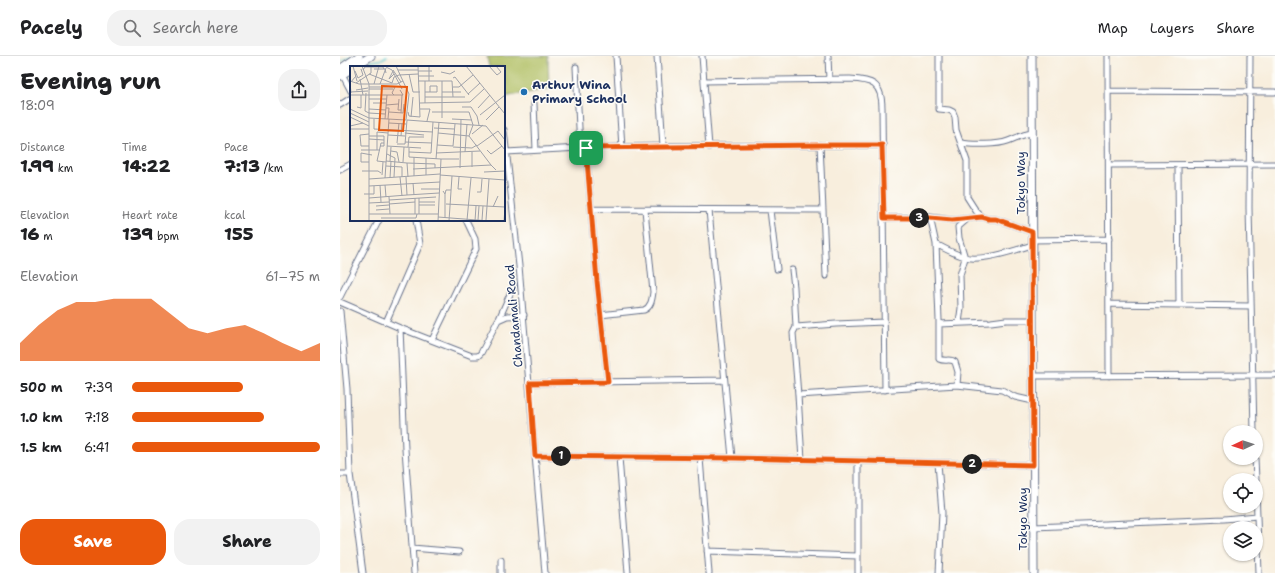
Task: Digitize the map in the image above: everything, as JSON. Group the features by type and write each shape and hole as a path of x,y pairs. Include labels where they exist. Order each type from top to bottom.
{"main road":[{"path":"341,72 359,56"},
{"path":"356,66 371,56"},
{"name":"Tokyo Way","path":"1032,56 1034,573"}],"street":[{"path":"616,56 622,147"},
{"path":"658,56 663,146"},
{"path":"702,56 709,147"},
{"path":"828,56 829,80"},
{"path":"939,56 939,109 949,110 953,112 955,117 956,130 967,161 967,197 976,212 982,217"},
{"path":"1108,56 1109,376"},
{"path":"1250,56 1251,92 1249,165 1254,425"},
{"path":"576,67 583,148 591,209 600,315 608,382"},
{"path":"341,72 350,89"},
{"path":"704,81 862,80 870,81 876,85 882,98 885,390"},
{"path":"1108,91 1275,92"},
{"path":"340,105 350,99"},
{"path":"534,104 536,150"},
{"path":"961,143 979,144 1007,142 1025,134 1032,133"},
{"name":"Chandamali Road","path":"505,141 520,266 545,573"},
{"path":"820,145 826,276"},
{"path":"506,152 663,146 709,147 882,145"},
{"path":"1109,165 1275,164"},
{"path":"340,170 350,165"},
{"path":"1178,165 1179,305"},
{"path":"591,209 823,210"},
{"path":"600,315 644,310 647,309 650,303 653,292 645,210"},
{"path":"709,210 732,458"},
{"path":"770,210 777,269"},
{"path":"884,218 930,218 952,220 982,217 996,219 1032,232"},
{"path":"930,218 936,244 939,359 951,360 955,362 958,372 957,385"},
{"path":"959,323 961,308 960,275 965,258 959,238 958,227 962,222 969,218"},
{"path":"340,297 378,221"},
{"path":"386,322 420,244 416,221"},
{"path":"432,340 476,249 475,239 466,221"},
{"path":"936,244 965,258 975,258 994,255 1032,243 1109,240"},
{"path":"792,270 796,328 793,333 802,460"},
{"path":"340,302 400,328 472,356 478,356 498,320 514,285"},
{"path":"1109,304 1251,306"},
{"path":"340,311 348,389 350,474 363,573"},
{"path":"498,320 507,316 524,315"},
{"path":"939,324 1033,320"},
{"path":"796,328 836,324 884,322"},
{"path":"400,328 405,449 414,573"},
{"path":"1033,376 1275,375"},
{"path":"530,383 724,380"},
{"path":"798,395 957,385 1002,390 1015,397 1033,401"},
{"path":"535,456 732,458 1033,465"},
{"path":"619,457 628,573"},
{"path":"700,458 709,573"},
{"path":"858,462 858,573"},
{"path":"938,463 942,513 939,573"},
{"path":"340,474 350,474"},
{"path":"1257,513 1259,573"},
{"path":"1034,527 1224,519 1257,516"},
{"path":"412,548 460,552"},
{"path":"707,551 858,556"},
{"path":"501,560 501,573"}],"green space":[{"path":"548,56 549,89 505,97 505,66 489,66 487,57"}],"waterway":[{"path":"364,66 371,61 380,60 387,56"},
{"path":"340,62 350,57"},
{"path":"347,78 350,75"}],"place":[{"name":"Arthur Wina Primary School","path":"524,92"}],"route":[{"path":"882,145 884,218 930,218 952,220 977,216 996,219 1032,232 1033,465 732,458 535,456 530,383 608,382 597,281 586,148 663,146 709,147 882,145"}]}
